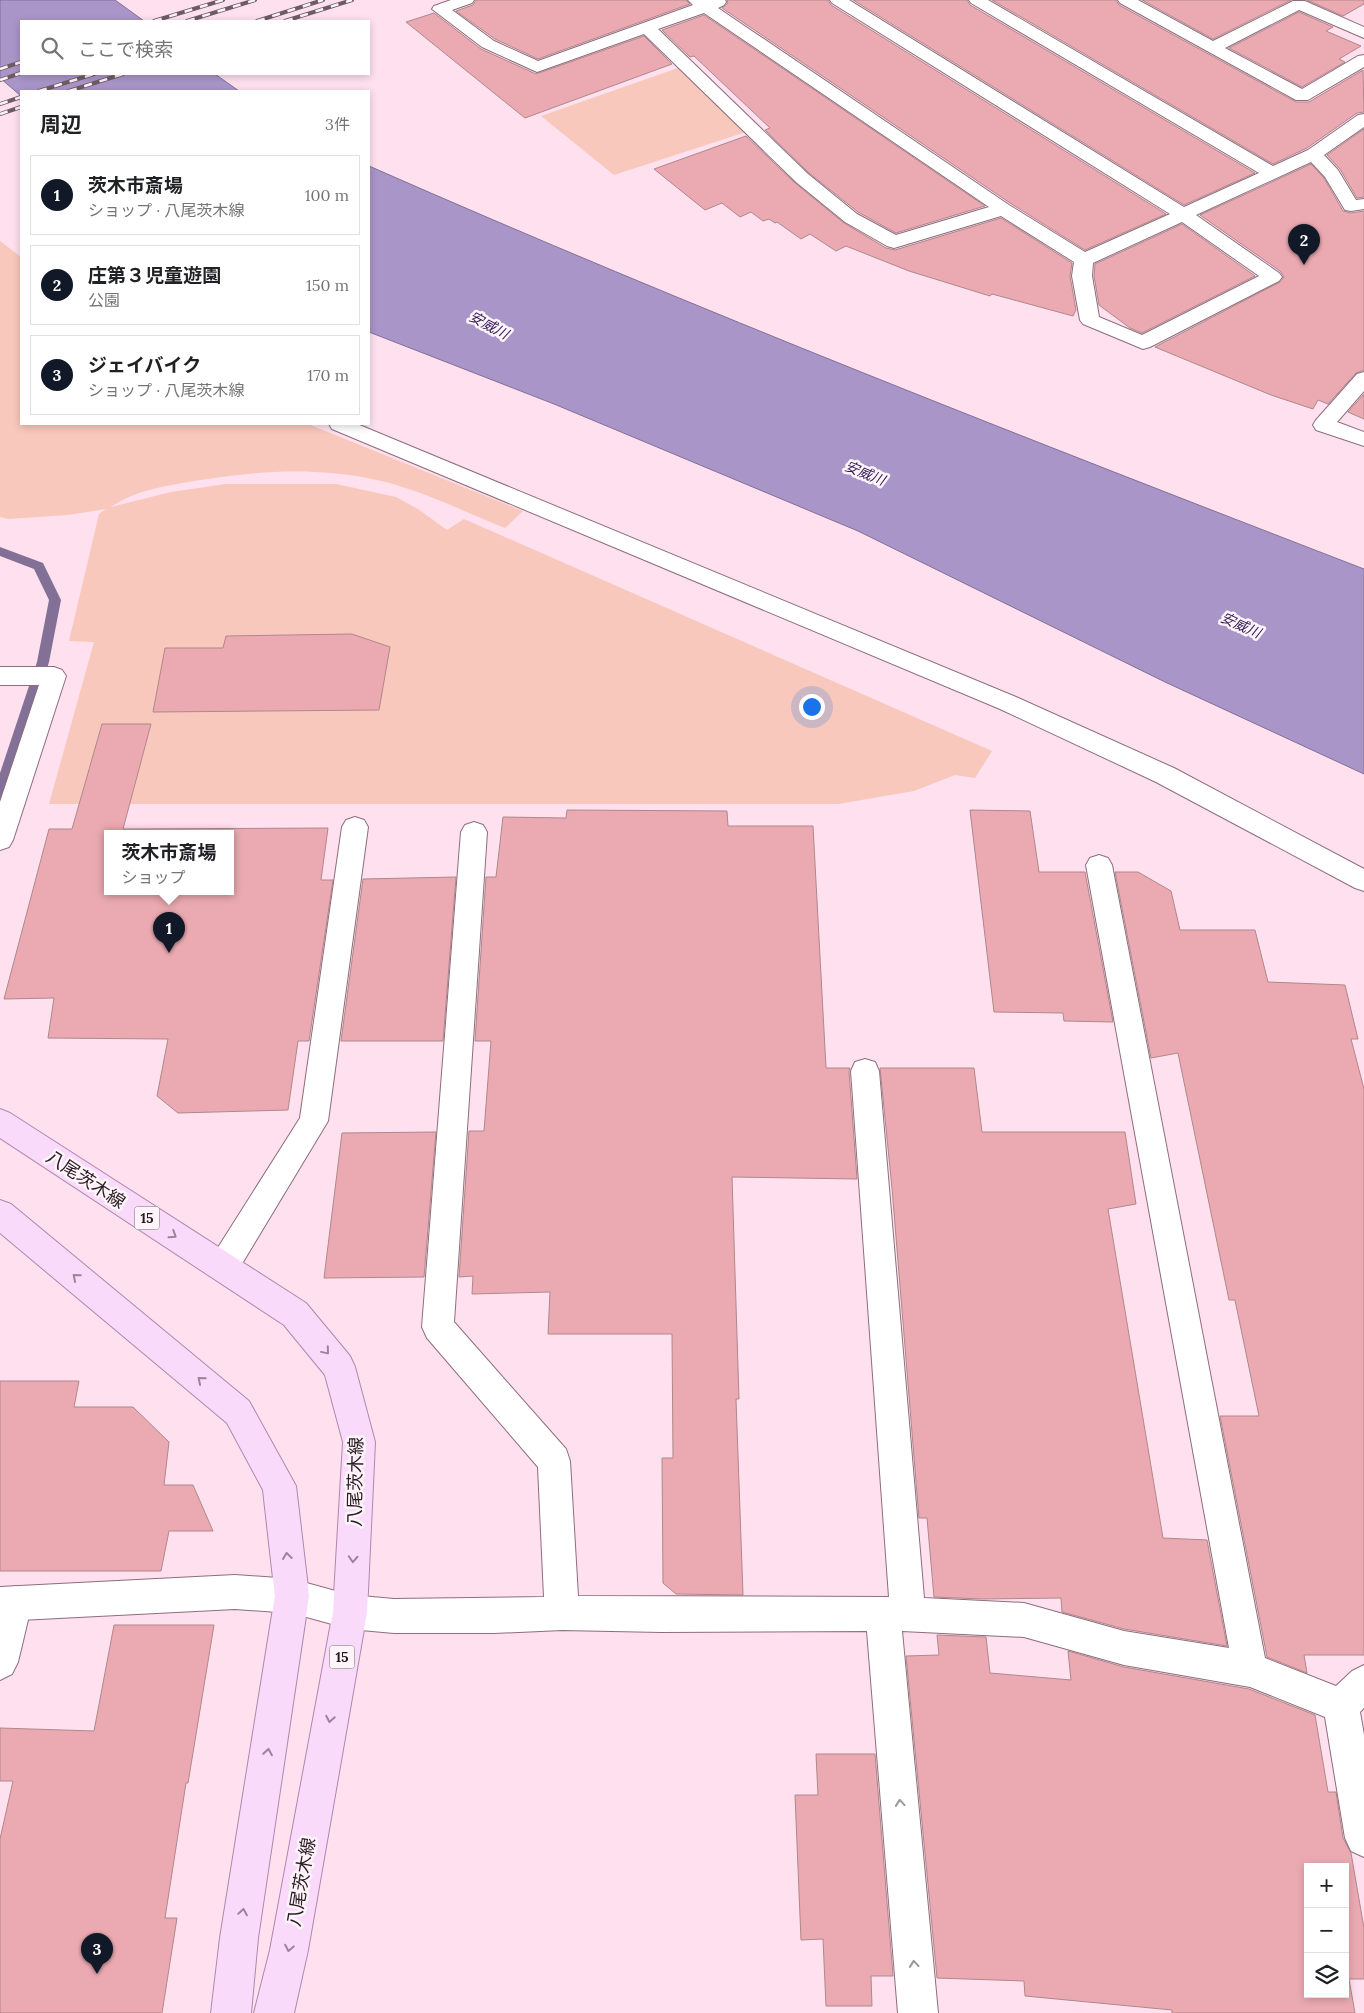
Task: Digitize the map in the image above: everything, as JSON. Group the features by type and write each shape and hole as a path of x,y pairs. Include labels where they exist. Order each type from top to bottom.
{"main road":[{"name":"八尾茨木線","path":"0,1122 295,1314 339,1367 359,1442 350,1612 289,1950 274,2013"},
{"path":"0,1214 238,1412 279,1486 292,1596 239,1938 231,2013"}],"street":[{"path":"466,0 440,9 488,44 537,68 647,28 701,3 723,0"},
{"path":"838,0 1183,214 1272,277 1143,343 1090,320 1082,276 1084,260"},
{"path":"977,0 1271,172"},
{"path":"1129,0 1212,48 1302,96 1364,60"},
{"path":"1212,48 1302,2 1364,33"},
{"path":"701,3 1003,209 1084,260"},
{"path":"647,28 802,178 851,218 894,242 1003,209"},
{"path":"1084,260 1271,172 1314,154 1364,119"},
{"path":"1314,154 1332,174 1351,206 1364,204"},
{"path":"1364,378 1324,425 1364,439"},
{"path":"340,425 1008,703 1165,775 1364,881"},
{"path":"0,676 54,676 0,840"},
{"path":"223,1267 314,1121 355,827"},
{"path":"474,832 438,1327 554,1461 562,1613"},
{"path":"1099,865 1250,1669"},
{"path":"865,1071 918,2013"},
{"path":"0,1662 7,1603 235,1592 292,1596 350,1612 394,1616 494,1616 562,1613 895,1615 1024,1620 1124,1648 1250,1669 1353,1695 1364,1838"}],"shaded area":[{"path":"678,68 746,132 614,175 541,116"},
{"path":"0,241 20,256 20,425 310,425 523,511 505,528 423,494 389,483 350,475 305,472 238,475 173,485 151,489 130,496 111,507 171,492 226,484 336,484 396,497 418,509 447,530 464,519 992,751 975,778 955,775 914,791 838,804 49,804 94,642 69,641 99,514 106,509 68,515 8,519 0,517"}],"water":[{"path":"0,0 115,0 143,20 20,20 20,75 216,75 238,90 20,90 20,95 0,78"},
{"name":"安威川","path":"370,166 739,323 1364,569 1364,774 1165,682 858,531 554,404 370,332"}],"building":[{"path":"476,0 686,0 690,4 538,59 495,39 456,11 473,5"},
{"path":"727,0 828,0 831,5 1166,214 1085,250 1010,203 722,8 728,3"},
{"path":"853,0 967,0 970,5 1255,173 1184,205"},
{"path":"992,0 1116,0 1119,5 1296,102 1309,102 1363,70 1364,112 1357,113 1307,148 1273,164"},
{"path":"1142,0 1291,0 1213,39"},
{"path":"1307,0 1364,0 1364,4 1343,16"},
{"path":"1299,12 1333,27 1326,31 1361,46 1339,59 1345,62 1302,87 1229,48"},
{"path":"434,13 481,49 536,74 644,36 672,64 525,118 406,22"},
{"path":"704,15 985,206 896,233 858,212 809,173 765,130 770,128 694,56 690,57 662,30"},
{"path":"1364,129 1364,197 1357,198 1340,169 1327,155"},
{"path":"746,136 795,183 844,223 886,248 895,250 1001,218 1072,263 1070,276 1076,310 1073,316 992,294 990,296 909,271 846,246 836,251 810,234 801,239 777,222 775,223 769,219 763,221 751,212 740,217 722,203 705,210 654,169"},
{"path":"1311,164 1324,178 1343,211 1351,213 1364,211 1364,370 1356,373 1328,404 1318,400 1313,409 1271,395 1155,347 1280,282 1284,277 1280,271 1200,215"},
{"path":"1182,224 1255,276 1142,333 1130,328 1099,305 1094,276 1095,264"},
{"path":"1364,394 1364,419 1348,412"},
{"path":"352,634 390,647 379,710 153,712 165,648 223,648 226,636"},
{"path":"102,724 151,724 123,829 328,828 321,880 333,880 309,1041 298,1041 288,1110 178,1113 157,1096 168,1039 48,1038 54,998 4,999 49,829 72,829"},
{"path":"567,810 727,811 728,826 813,826 826,1068 850,1068 857,1179 732,1177 739,1399 736,1399 743,1595 676,1594 663,1583 662,1458 673,1458 672,1334 548,1334 550,1292 472,1294 473,1276 459,1277 469,1131 484,1131 491,1041 475,1041 486,877 496,877 503,817 566,818"},
{"path":"970,810 1030,811 1039,872 1085,872 1113,1022 1064,1021 1063,1013 994,1012"},
{"path":"1115,872 1138,872 1171,891 1180,930 1255,930 1268,982 1345,985 1358,1039 1351,1039 1364,1089 1364,1655 1304,1655 1307,1673 1267,1657 1220,1416 1259,1416 1235,1300 1229,1300 1178,1053 1151,1058"},
{"path":"456,877 443,1041 341,1041 363,879"},
{"path":"880,1068 974,1068 982,1132 1125,1132 1136,1204 1108,1209 1163,1538 1207,1540 1227,1646 1124,1629 1062,1612 1061,1598 982,1599 934,1597 927,1518 919,1518 892,1188"},
{"path":"436,1132 424,1277 324,1278 342,1133"},
{"path":"0,1381 79,1381 74,1407 133,1407 169,1442 164,1485 193,1485 213,1531 169,1531 161,1571 0,1571"},
{"path":"114,1625 214,1625 188,1783 186,1783 165,1918 177,1918 162,2013 0,2013 0,1839 13,1781 0,1781 0,1728 94,1731"},
{"path":"937,1635 986,1637 990,1673 1071,1680 1068,1651 1124,1667 1249,1689 1315,1715 1328,1792 1336,1792 1343,1838 1351,1853 1364,1928 1364,1979 1349,1979 1355,2013 1172,2013 1172,2010 1025,1996 1024,1981 937,1978 906,1656 939,1655"},
{"path":"816,1754 875,1754 893,1976 871,1976 872,2006 826,2006 823,1939 801,1940 795,1795 818,1795"}],"waterway":[{"path":"0,551 39,566 55,600 43,662 0,794"}],"railway":[{"path":"157,20 223,0"},
{"path":"190,20 255,0"},
{"path":"260,20 323,0"},
{"path":"288,20 352,0"},
{"path":"0,69 20,62"},
{"path":"0,80 20,73"},
{"path":"42,90 91,75"},
{"path":"72,90 120,75"},
{"path":"0,104 20,97"},
{"path":"0,114 20,107"}],"place":[{"name":"庄第３児童遊園","path":"1304,265"},
{"name":"茨木市斎場","path":"169,953"},
{"name":"ジェイバイク","path":"97,1974"}]}
